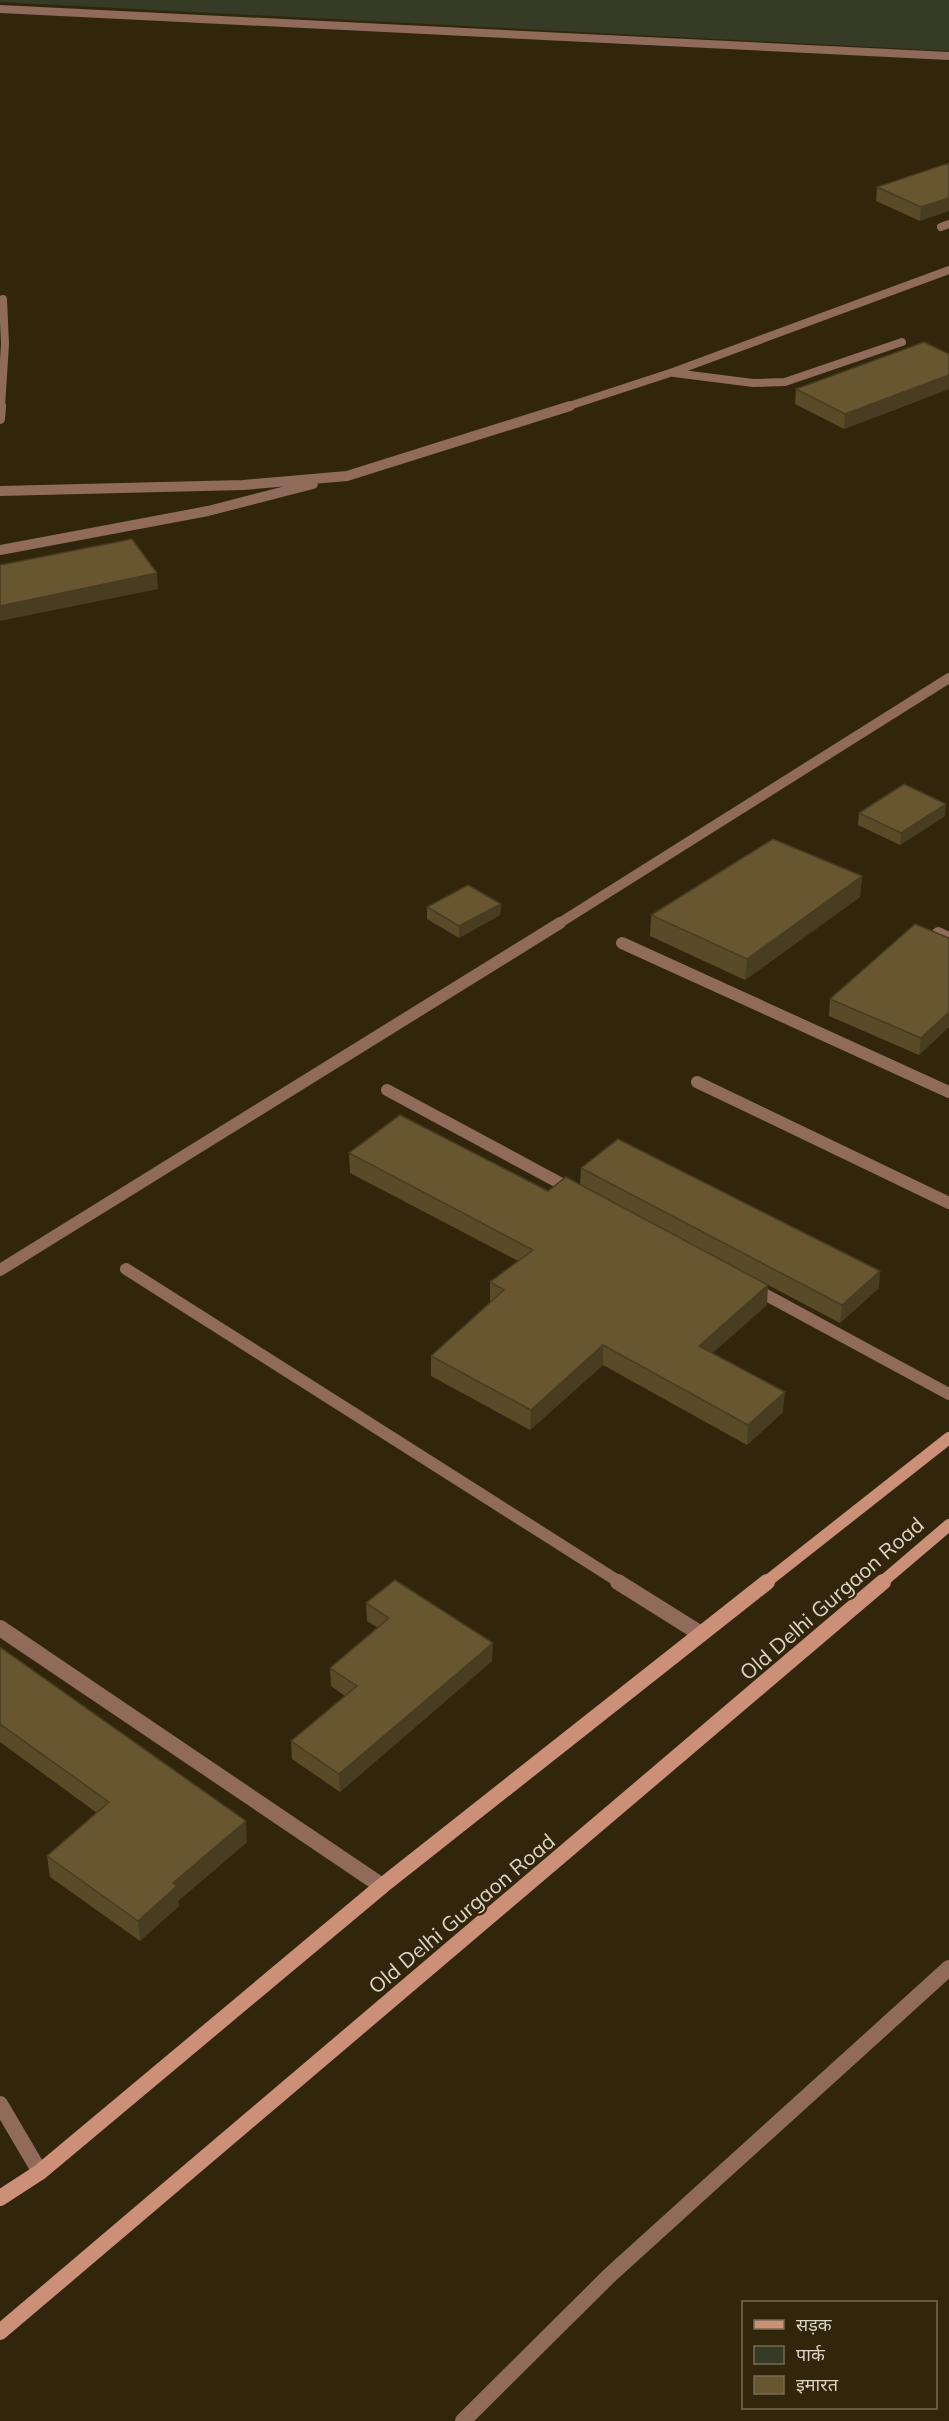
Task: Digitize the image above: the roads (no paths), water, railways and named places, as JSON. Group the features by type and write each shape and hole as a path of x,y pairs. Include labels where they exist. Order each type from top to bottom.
{"main road":[{"path":"0,2198 40,2172 382,1886 949,1438"},
{"name":"Old Delhi Gurgaon Road","path":"0,2332 949,1525"}],"lane":[{"path":"0,9 949,56"},
{"path":"0,550 208,511 408,460 673,372 949,270"},
{"path":"0,419 5,344 3,299"},
{"path":"673,372 753,383 785,382 902,342"},
{"path":"0,491 243,485 346,476"},
{"path":"0,1270 498,962 949,678"},
{"path":"938,933 949,938"},
{"path":"622,943 949,1092"},
{"path":"697,1082 949,1203"},
{"path":"387,1090 585,1197"},
{"path":"126,1269 701,1634"},
{"path":"741,1282 949,1394"},
{"path":"0,1628 382,1886"},
{"path":"463,2421 610,2275 949,1968"},
{"path":"0,2104 40,2172"}]}
